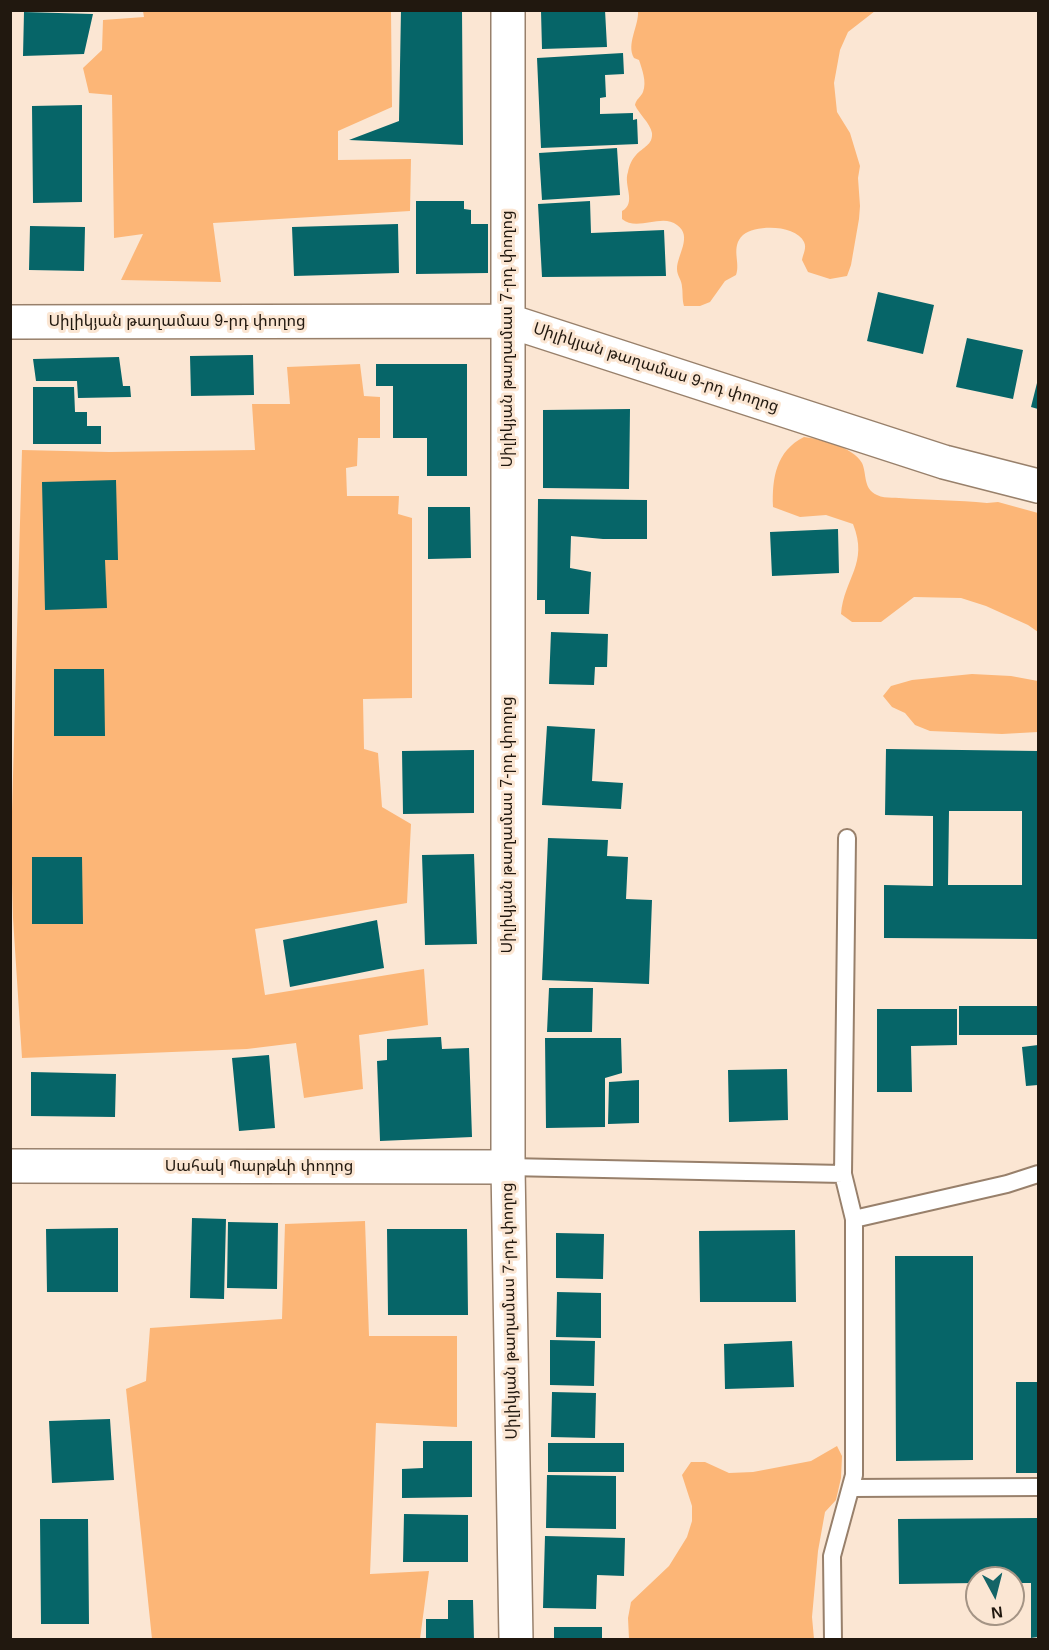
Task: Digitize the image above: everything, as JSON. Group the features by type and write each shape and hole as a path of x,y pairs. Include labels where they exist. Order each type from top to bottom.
{"street":[{"name":"Սիլիկյան թաղամաս 7-րդ փողոց","path":"508,10 508,1167 516,1640"},
{"name":"Սիլիկյան թաղամաս 9-րդ փողոց","path":"10,322 508,321 944,462 1038,486"},
{"name":"Սահակ Պարթևի փողոց","path":"10,1166 508,1167"}],"lane":[{"path":"833,1640 832,1556 855,1475 854,1219 843,1174 847,838"},
{"path":"508,1167 843,1174"},
{"path":"854,1219 1006,1184 1038,1174"},
{"path":"851,1488 1038,1487"}],"shaded area":[{"path":"143,11 391,11 392,107 338,131 338,160 411,159 410,211 213,223 221,282 121,280 143,234 114,238 112,95 89,93 83,68 102,50 103,20 144,17"},
{"path":"638,11 875,11 848,32 840,50 834,83 837,112 850,133 860,166 859,219 847,276 830,279 808,272 802,260 805,244 800,236 785,229 757,229 749,231 739,240 736,250 736,275 725,281 710,302 700,306 684,306 682,285 677,269 684,240 682,229 671,222 635,224 622,219 622,211 629,203 627,177 630,165 652,137 649,126 635,105 643,92 644,84 639,60 634,58 631,47"},
{"path":"360,364 364,396 380,397 380,438 358,438 357,466 346,468 347,496 399,496 398,514 412,518 412,698 363,699 364,749 378,753 382,807 411,824 407,903 255,929 265,995 424,969 428,1025 359,1035 363,1089 304,1098 296,1043 247,1049 22,1058 11,848 22,450 109,452 255,450 252,404 290,404 287,367"},
{"path":"804,437 827,442 852,452 864,467 869,489 880,496 998,502 1038,513 1038,632 986,606 961,598 914,597 881,622 852,622 841,614 846,590 857,561 857,538 853,524 826,515 800,517 773,507 773,486 778,466 787,450"},
{"path":"972,674 1011,676 1038,681 1038,732 1002,734 930,731 915,725 905,713 892,707 883,696 891,686 912,680"},
{"path":"365,1221 369,1336 457,1336 457,1427 376,1423 370,1574 429,1571 420,1639 152,1639 126,1389 146,1381 150,1328 282,1319 285,1224"},
{"path":"837,1446 842,1456 841,1478 836,1500 825,1512 818,1551 812,1617 814,1639 629,1639 628,1618 631,1602 669,1566 687,1537 692,1521 692,1506 682,1475 691,1462 705,1462 729,1473 753,1472 811,1461"}],"building":[{"path":"401,10 462,10 463,145 349,140 399,121"},
{"path":"605,10 607,47 542,49 541,11"},
{"path":"24,12 93,14 84,54 23,56"},
{"path":"623,53 624,74 605,75 606,97 600,98 600,114 633,113 633,120 637,119 638,144 541,148 537,58"},
{"path":"82,105 82,202 33,203 32,106"},
{"path":"617,148 620,195 542,200 539,153"},
{"path":"416,201 464,201 464,209 471,210 471,224 488,224 488,273 416,274"},
{"path":"590,201 591,233 664,230 666,276 542,277 538,204"},
{"path":"398,224 399,273 294,276 292,227"},
{"path":"30,226 85,227 84,271 29,270"},
{"path":"878,292 934,305 923,354 867,341"},
{"path":"967,338 1023,350 1013,399 956,387"},
{"path":"253,355 254,395 191,396 190,356"},
{"path":"119,357 123,386 130,386 131,397 78,398 77,381 36,381 33,359"},
{"path":"376,364 467,364 467,476 427,476 427,438 393,438 393,386 376,386"},
{"path":"1038,379 1038,409 1031,407"},
{"path":"33,387 74,387 75,412 87,412 87,426 101,426 101,444 33,444"},
{"path":"630,409 629,489 543,488 543,410"},
{"path":"116,480 118,560 105,560 107,608 45,610 42,482"},
{"path":"538,499 647,500 647,539 571,536 570,568 591,572 589,614 545,614 545,600 537,600"},
{"path":"428,507 470,507 471,558 428,559"},
{"path":"838,529 839,573 772,576 770,532"},
{"path":"551,632 608,634 607,667 595,667 594,685 549,684"},
{"path":"54,669 104,669 105,736 54,736"},
{"path":"547,726 595,729 592,781 623,783 621,809 542,805"},
{"path":"886,749 1038,751 1038,939 884,938 884,885 933,886 933,816 885,815","holes":["949,811 1022,811 1022,885 948,885"]},
{"path":"474,750 474,813 403,814 402,751"},
{"path":"548,838 608,840 607,856 628,857 626,899 652,900 649,984 542,980"},
{"path":"474,854 477,944 425,945 422,855"},
{"path":"32,857 82,857 83,924 32,924"},
{"path":"377,920 384,968 290,987 283,940"},
{"path":"549,988 593,988 592,1032 547,1032"},
{"path":"959,1006 1038,1006 1038,1035 959,1035"},
{"path":"877,1009 957,1009 957,1045 911,1046 912,1092 877,1092"},
{"path":"441,1037 442,1049 469,1048 472,1137 380,1141 377,1061 387,1060 387,1039"},
{"path":"545,1038 621,1038 622,1073 605,1078 605,1127 546,1128"},
{"path":"1038,1045 1038,1085 1026,1086 1022,1047"},
{"path":"269,1055 275,1128 239,1131 232,1058"},
{"path":"787,1069 788,1120 729,1122 728,1070"},
{"path":"31,1072 116,1074 115,1117 31,1116"},
{"path":"639,1080 639,1123 608,1124 609,1082"},
{"path":"192,1218 226,1219 224,1299 190,1298"},
{"path":"228,1222 278,1223 277,1289 227,1288"},
{"path":"118,1228 118,1292 47,1292 46,1229"},
{"path":"387,1229 467,1229 468,1315 388,1315"},
{"path":"795,1230 796,1302 700,1302 699,1231"},
{"path":"556,1233 604,1234 603,1279 556,1278"},
{"path":"895,1256 973,1256 973,1460 896,1461"},
{"path":"557,1292 601,1293 601,1338 556,1337"},
{"path":"550,1340 595,1341 594,1386 550,1385"},
{"path":"792,1341 794,1387 725,1389 724,1344"},
{"path":"1016,1382 1038,1382 1038,1473 1016,1473"},
{"path":"552,1392 596,1393 595,1438 551,1437"},
{"path":"110,1419 114,1480 52,1483 49,1421"},
{"path":"423,1441 472,1441 472,1497 402,1498 402,1469 423,1468"},
{"path":"548,1443 624,1443 624,1472 548,1472"},
{"path":"547,1475 616,1476 616,1529 546,1528"},
{"path":"404,1514 468,1515 468,1562 403,1562"},
{"path":"1038,1518 1038,1637 1031,1638 1031,1583 1025,1583 1025,1566 965,1566 965,1583 899,1584 898,1519"},
{"path":"40,1519 88,1519 89,1624 41,1624"},
{"path":"545,1536 625,1538 624,1576 597,1575 596,1609 543,1608"},
{"path":"448,1600 473,1600 474,1640 426,1640 426,1619 448,1619"},
{"path":"554,1627 602,1627 602,1640 554,1640"}]}
